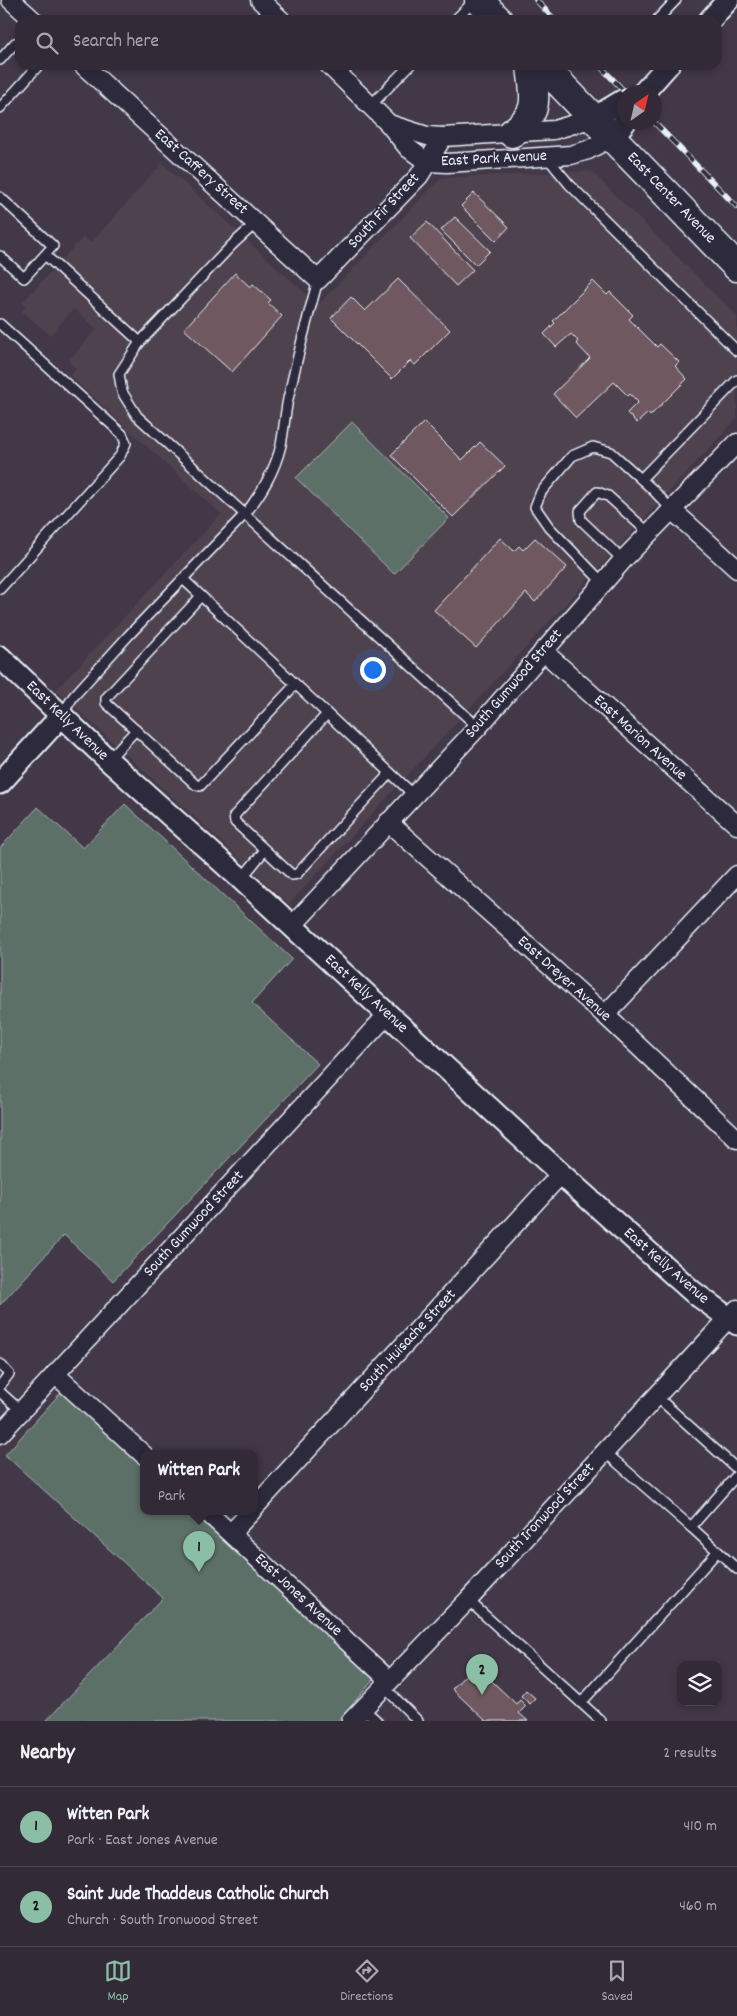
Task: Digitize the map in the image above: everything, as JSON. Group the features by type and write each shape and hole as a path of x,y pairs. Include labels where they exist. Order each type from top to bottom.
{"main road":[{"path":"479,0 493,15"},
{"path":"512,133 526,122 532,114 534,102 531,70"},
{"name":"East Center Avenue","path":"548,70 610,126 737,267"}],"street":[{"path":"11,0 28,15"},
{"path":"260,0 276,15"},
{"path":"714,15 728,0"},
{"name":"East Caffery Street","path":"89,70 257,222 318,280"},
{"name":"East Park Avenue","path":"334,70 371,105 408,148 427,162 447,163 571,156 588,150 610,126"},
{"path":"649,85 663,70"},
{"path":"610,126 617,113"},
{"name":"East Park Avenue","path":"388,124 427,136 443,137 610,126"},
{"name":"South Fir Street","path":"318,280 419,176 443,137"},
{"name":"South Gumwood Street","path":"292,926 478,727 623,560 737,443"},
{"path":"672,510 737,569"},
{"name":"East Marion Avenue","path":"543,651 737,825"},
{"name":"East Kelly Avenue","path":"0,657 108,760 241,879 561,1174 693,1292 734,1317"},
{"path":"0,783 62,715"},
{"name":"East Dreyer Avenue","path":"388,822 605,1015 737,1139"},
{"path":"605,1015 737,875"},
{"name":"South Gumwood Street","path":"0,1434 387,1015"},
{"name":"South Huisache Street","path":"258,1504 561,1174"},
{"name":"South Ironwood Street","path":"351,1721 468,1600 656,1396 734,1317"},
{"path":"55,1374 140,1450"},
{"name":"East Jones Avenue","path":"211,1515 386,1683"},
{"name":"South Huisache Street","path":"231,1533 248,1515"}],"lane":[{"path":"460,15 475,0"},
{"path":"662,15 676,0"},
{"path":"0,60 15,43"},
{"path":"0,108 34,70"},
{"path":"371,105 405,70"},
{"path":"546,156 570,184 737,350"},
{"path":"0,198 53,246 24,278 0,256"},
{"path":"257,222 140,342 119,374 122,392 137,416 246,513 478,727"},
{"path":"45,255 140,342"},
{"path":"62,715 73,697 246,513 260,495 272,472 280,445 287,403 318,280"},
{"path":"0,324 122,434 126,443 120,456 1,587"},
{"path":"641,479 737,380"},
{"path":"603,583 549,528 535,507 541,492 572,456 593,446 611,452 672,510"},
{"path":"623,560 581,520 580,511 597,492 608,496 649,533"},
{"path":"183,579 414,795"},
{"path":"201,596 106,698 106,703 196,785 200,786 296,684"},
{"path":"327,714 234,816 235,822 292,875 297,874 390,773"},
{"path":"108,760 136,730"},
{"path":"241,879 265,850"},
{"path":"0,1364 9,1374 0,1386"},
{"path":"0,1392 21,1411"},
{"path":"656,1396 737,1469"},
{"path":"605,1452 737,1570"},
{"path":"691,1527 737,1475"},
{"path":"581,1703 717,1552"},
{"path":"468,1600 600,1721"},
{"path":"386,1683 418,1721"},
{"path":"363,1708 377,1721"}],"shaded area":[{"path":"162,163 318,305 441,178 591,171 737,316 737,418 289,904 56,690 221,514 70,376 76,369 68,361 97,329 74,309 50,335 22,311 26,306 22,303 83,237 91,243"}],"green space":[{"path":"352,422 449,518 394,574 296,478"},
{"path":"125,804 292,959 252,1003 318,1064 113,1281 64,1235 0,1305 0,848 38,807 83,848"},
{"path":"63,1390 140,1460 140,1515 200,1515 356,1656 374,1678 339,1721 46,1721 163,1598 5,1455"}],"building":[{"path":"474,193 509,227 496,241 461,206"},
{"path":"455,217 490,251 476,265 441,230"},
{"path":"427,222 473,270 456,286 410,238"},
{"path":"235,273 250,287 253,284 271,300 268,303 282,316 232,372 184,329"},
{"path":"398,279 450,330 415,365 410,361 392,379 331,318 351,297 365,311"},
{"path":"593,281 607,295 610,292 633,315 629,319 657,347 660,344 679,362 675,366 687,379 650,416 648,413 637,423 627,413 638,402 630,394 628,396 614,382 576,418 553,394 590,358 576,343 578,341 571,334 556,347 544,334 555,323 553,321"},
{"path":"424,422 462,460 480,442 505,466 453,517 391,455"},
{"path":"500,538 514,551 519,546 523,550 535,538 567,567 535,602 526,593 476,648 434,610"},
{"path":"475,1665 516,1704 520,1700 526,1706 519,1713 528,1721 486,1721 452,1689"},
{"path":"526,1690 535,1698 530,1704 521,1696"}],"railway":[{"path":"536,0 550,15"},
{"path":"604,70 618,85"},
{"path":"662,130 737,207"}],"place":[{"name":"Witten Park","path":"199,1572"},
{"name":"Saint Jude Thaddeus Catholic Church","path":"482,1695"}]}
